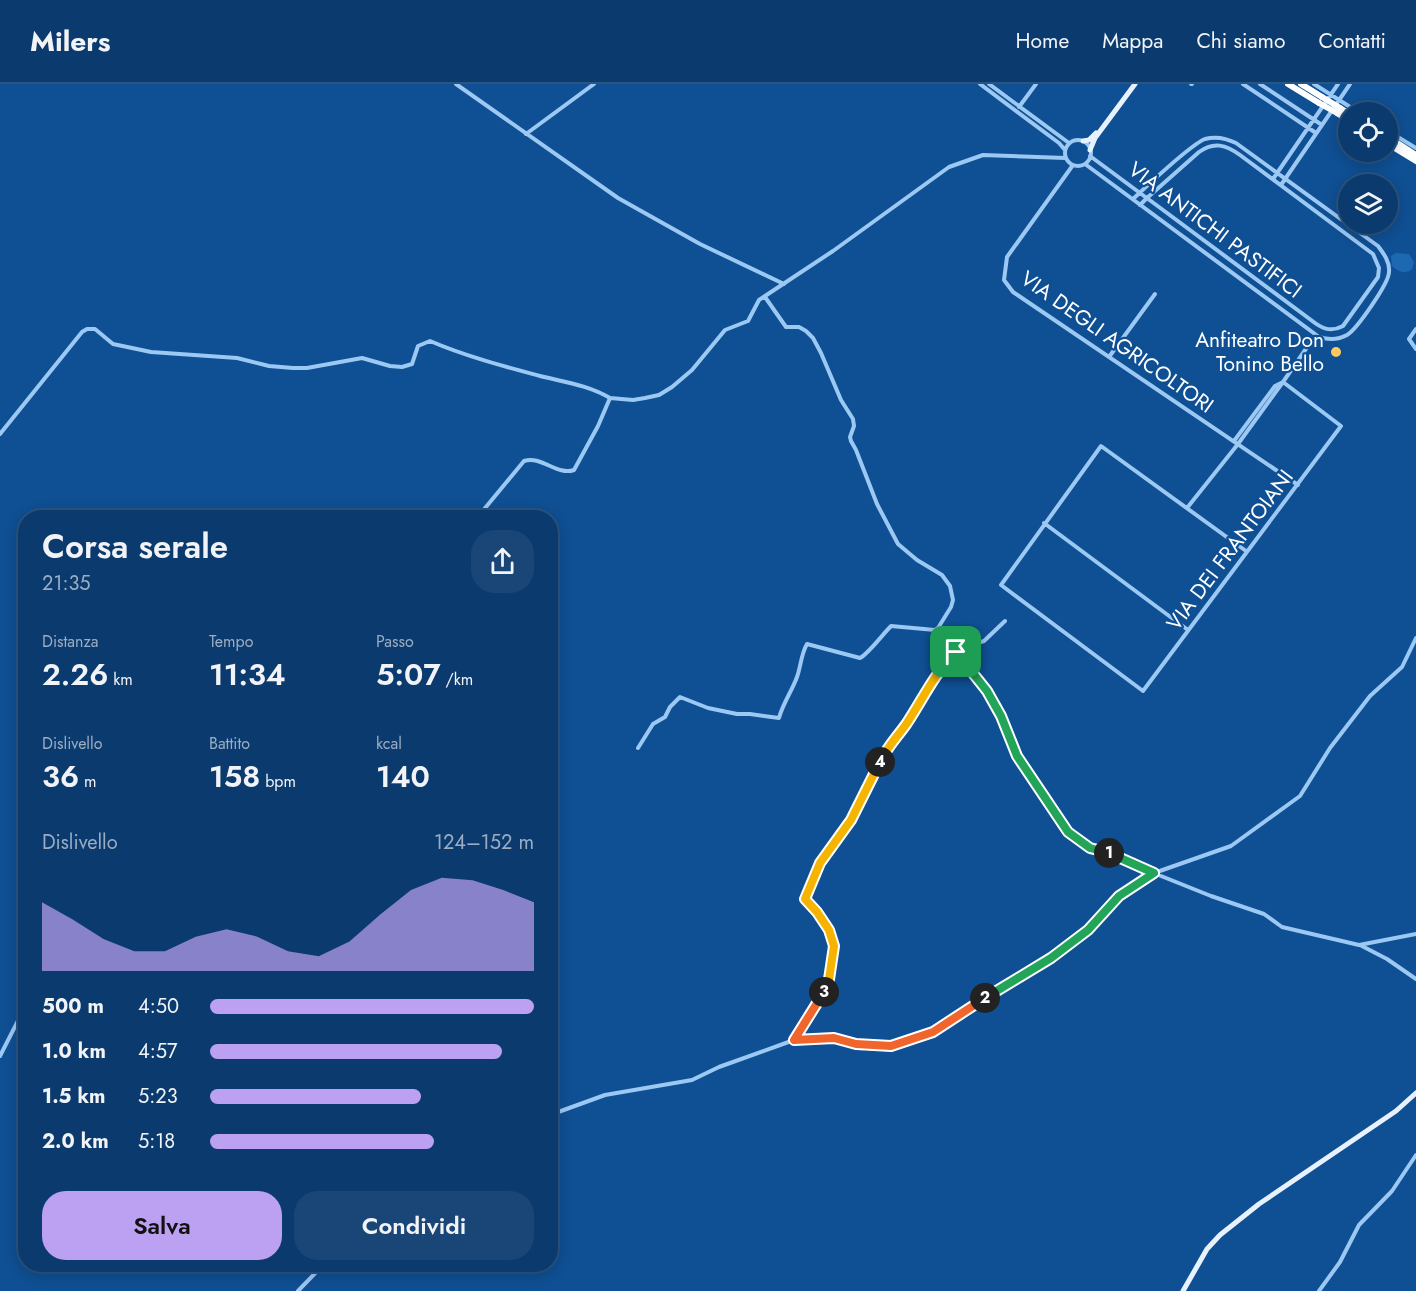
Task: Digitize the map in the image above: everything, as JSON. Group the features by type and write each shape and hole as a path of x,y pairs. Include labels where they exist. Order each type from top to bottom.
{"highway":[{"path":"1288,84 1338,110"},
{"path":"1300,84 1321,100"},
{"path":"1398,143 1416,155"},
{"path":"1398,150 1416,161"}],"main road":[{"path":"1090,153 1094,138 1133,84"},
{"path":"1083,141 1094,138"},
{"path":"1183,1291 1207,1250 1220,1236 1258,1204 1396,1111 1416,1093"}],"street":[{"path":"456,84 618,198 700,244 784,284"},
{"path":"526,134 594,84"},
{"path":"980,84 1069,143"},
{"path":"989,84 1059,142 1065,150"},
{"path":"1018,108 1036,84"},
{"path":"1243,84 1316,133"},
{"path":"1260,84 1322,125"},
{"path":"1314,84 1344,102"},
{"path":"1273,179 1338,84"},
{"path":"1140,205 1205,148 1222,145 1232,149 1281,185 1350,84"},
{"path":"1398,137 1416,148"},
{"path":"1133,199 1194,146 1207,138 1228,139 1285,178"},
{"path":"0,434 82,332 87,329 95,329 112,344 150,352 237,358 268,366 293,368 307,368 362,358 402,368 412,364 418,346 430,340 459,353 585,386 610,398 633,400 645,398 666,391 687,376 725,330 748,321 759,300 949,167 983,154 1065,158 1074,165 1085,164 1090,153 1083,141 1076,140 1069,143 1065,150 1065,158"},
{"name":"VIA ANTICHI PASTIFICI","path":"1090,153 1140,193 1322,328 1335,329 1343,326 1377,280 1379,268 1372,254 1281,185"},
{"path":"1248,161 1252,155"},
{"name":"VIA ANTICHI PASTIFICI","path":"1085,164 1312,333 1319,337 1332,339 1343,337 1351,332 1388,281 1388,261 1378,246 1285,178"},
{"name":"VIA DEGLI AGRICOLTORI","path":"1074,165 1006,257 1004,280 1013,292 1298,485"},
{"path":"1109,357 1155,294"},
{"path":"638,748 653,724 665,717 670,707 680,697 708,708 737,714 779,718 797,676 807,644 860,658 864,657 891,626 935,630 951,607 950,586 942,575 917,560 898,544 877,504 851,441 853,419 841,400 822,353 813,338 799,327 784,326 765,297"},
{"path":"1416,329 1409,339 1416,349"},
{"path":"1187,508 1275,386 1283,382 1310,343"},
{"name":"VIA DEI FRANTOIANI","path":"1044,523 1001,585 1143,691 1341,426 1283,382"},
{"path":"483,510 524,461 535,459 567,472 574,470 610,398"},
{"path":"1188,630 1044,523 1101,446 1246,551"},
{"path":"794,1040 828,986 832,964 834,946 829,930 805,899 820,863 851,820 871,784 885,751 904,726 933,678 956,652 984,641 1005,621"},
{"path":"938,628 971,645"},
{"path":"558,1111 605,1095 692,1080 719,1067 794,1040 834,1038 856,1044 891,1046 933,1032 1001,987 1051,958 1088,930 1127,889 1154,873 1231,846 1300,796 1330,748 1370,696 1402,667 1416,638"},
{"path":"956,652 987,691 1001,716 1017,756 1068,832 1090,848 1104,850 1211,896 1264,914 1282,927 1359,945 1387,959 1416,979"},
{"path":"1359,945 1416,934"},
{"path":"0,1056 18,1021"},
{"path":"1319,1291 1340,1262 1359,1225 1392,1191 1416,1155"},
{"path":"298,1291 316,1272"}],"shaded area":[{"path":"1396,253 1409,254 1414,262 1412,269 1402,272 1392,266 1391,256"}],"place":[{"name":"Anfiteatro Don Tonino Bello","path":"1336,352"}],"route":[{"path":"956,652 987,691 1001,716 1017,756 1068,832 1090,848 1104,850 1154,873 1127,889 1088,930 1051,958 933,1032 891,1046 856,1044 834,1038 794,1040 828,986 832,964 834,946 829,930 805,899 820,863 840,832 851,820 871,784 885,751 917,707 933,678 956,652"}]}
